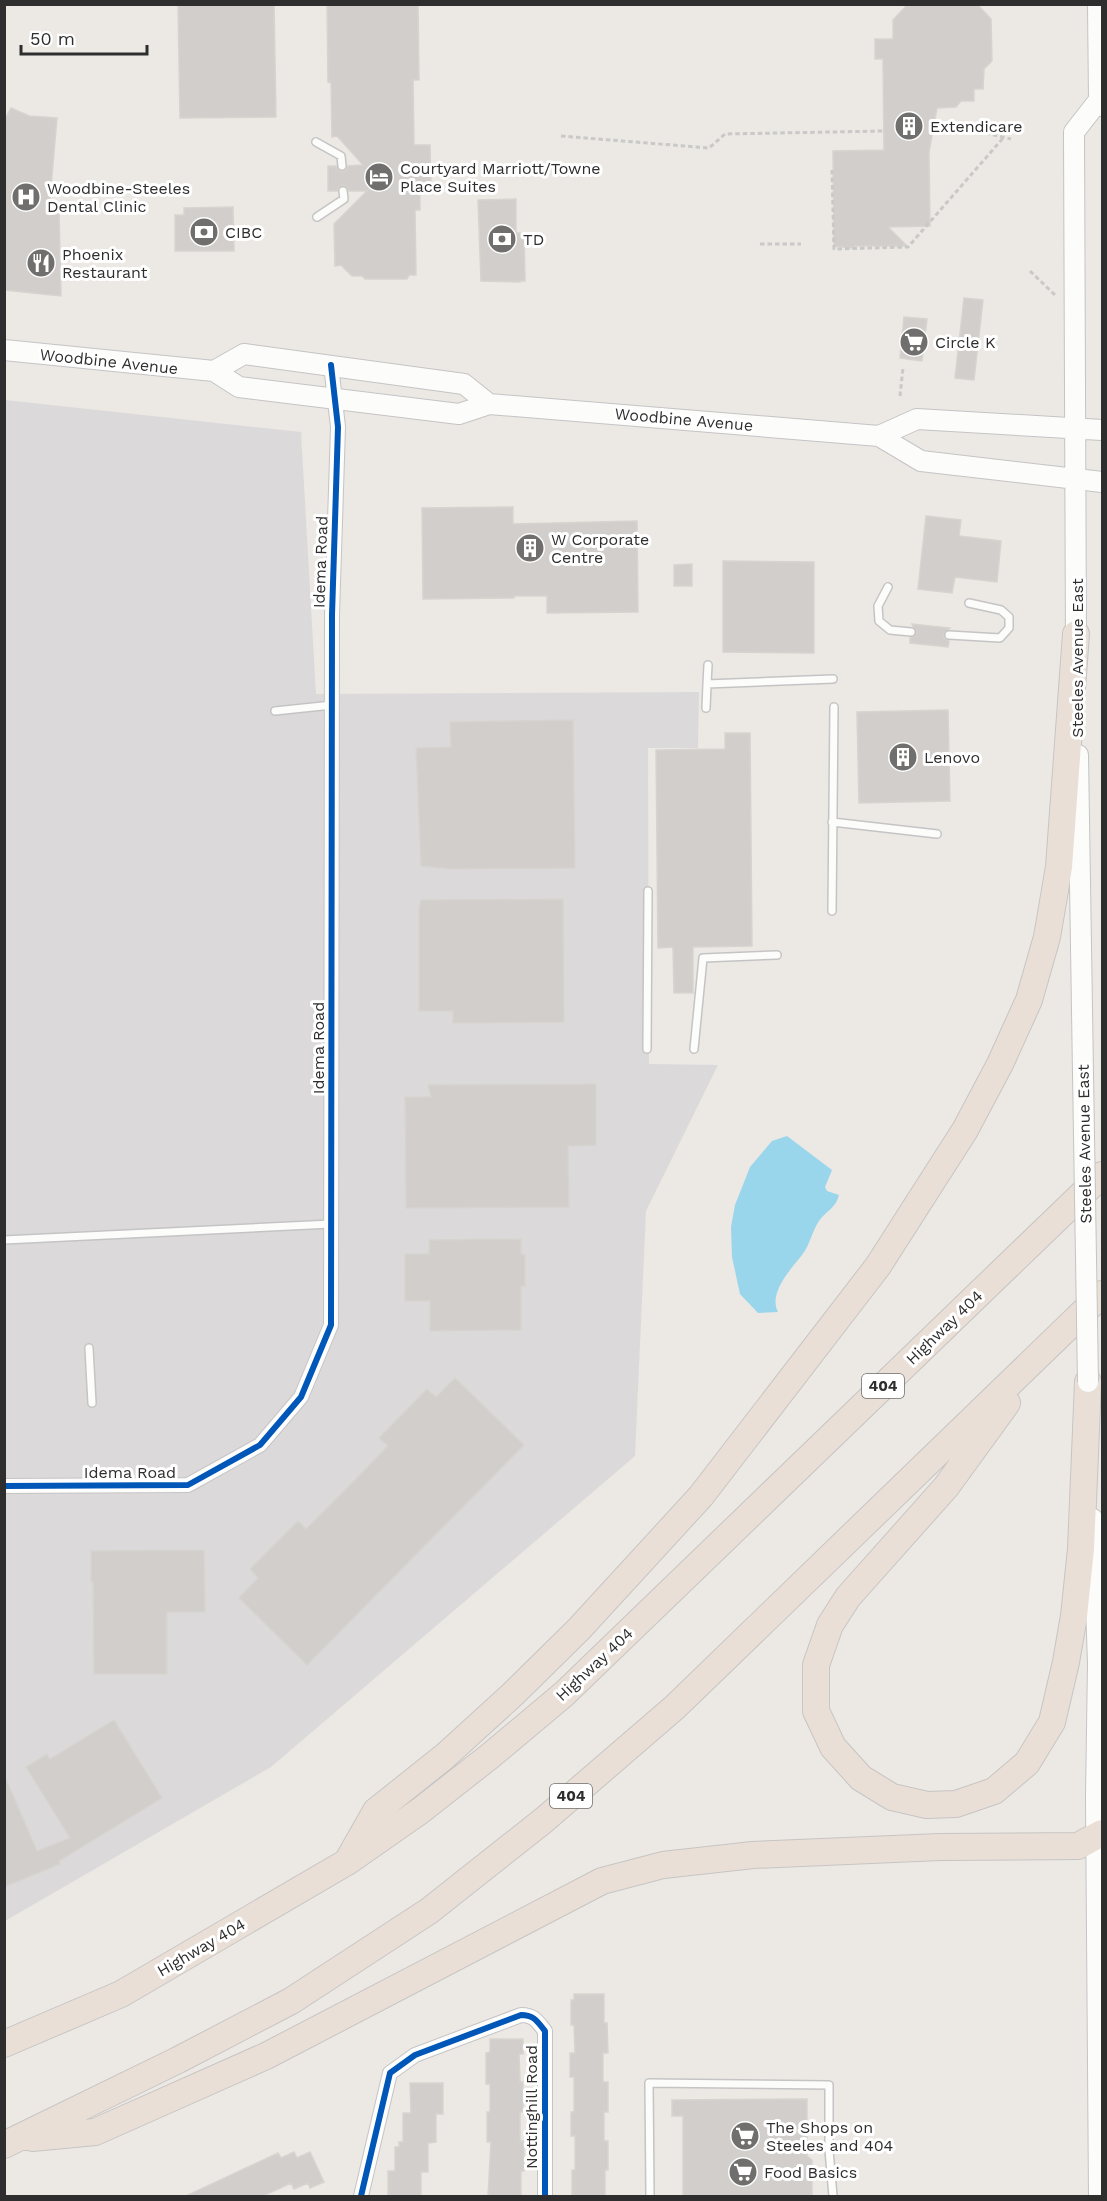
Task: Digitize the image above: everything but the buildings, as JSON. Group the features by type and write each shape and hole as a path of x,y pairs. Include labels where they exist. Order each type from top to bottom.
{"highway":[{"path":"347,1862 376,1811 445,1756 513,1694 579,1629 701,1496 878,1266 965,1130 1000,1064 1029,1000 1047,936 1059,867 1076,634"},
{"name":"Highway 404","path":"4,2044 120,1994 347,1862 420,1811 473,1770 564,1694 1102,1175"},
{"name":"404","path":"10,2142 291,2001 429,1911 544,1820 675,1707 1102,1294"},
{"path":"1048,1347 946,1487 848,1597 830,1625 816,1665 816,1712 833,1747 861,1778 892,1797 927,1805 956,1804 994,1791 1028,1763 1052,1722 1074,1616 1081,1549 1088,1382"},
{"path":"10,2142 95,2132 266,2056 602,1881 663,1865 753,1855 940,1847 1078,1846 1100,1835"}],"main road":[{"name":"Steeles Avenue East","path":"1098,4 1101,103 1074,132 1076,634 1088,1382 1098,1663 1099,2196"},
{"name":"Woodbine Avenue","path":"4,350 214,371 239,387 459,414 489,404 879,436 921,460 1102,482"},
{"path":"214,371 244,354 464,384 489,404"},
{"name":"Woodbine Avenue","path":"879,436 917,419 1102,430"}],"street":[{"name":"Idema Road","path":"4,1486 188,1485 260,1445 301,1397 331,1325 332,615 338,427 331,365"},
{"name":"Nottinghill Road","path":"361,2196 390,2073 415,2055 497,2023 521,2015 529,2015 538,2020 545,2031 544,2196"}],"lane":[{"path":"316,142 341,156 342,166"},
{"path":"317,217 344,199 343,191"},
{"path":"888,586 878,606 879,621 890,630 911,632"},
{"path":"949,635 1000,638 1009,628 1009,617 1001,610 969,603"},
{"path":"706,708 708,666"},
{"path":"707,684 833,679"},
{"path":"275,711 332,705"},
{"path":"832,911 834,707"},
{"path":"832,822 937,834"},
{"path":"647,1049 648,891"},
{"path":"694,1049 703,958 777,955"},
{"path":"4,1240 331,1224"},
{"path":"89,1348 92,1403"},
{"path":"650,2196 649,2083 829,2085 829,2151 833,2196"}],"path":[{"path":"934,123 1011,139"},
{"path":"561,136 709,148 726,134 884,130"},
{"path":"832,170 834,249 908,247 1004,137"},
{"path":"760,244 801,244"},
{"path":"1030,271 1055,295"},
{"path":"900,396 903,368"}],"shaded area":[{"path":"5,400 301,432 316,694 699,692 698,748 648,748 649,1064 718,1065 646,1211 635,1456 271,1767 5,1921"}],"water":[{"path":"787,1136 832,1170 825,1187 827,1191 839,1195 833,1206 819,1221 805,1251 778,1289 776,1305 778,1312 758,1313 740,1294 732,1257 731,1227 735,1205 750,1167 772,1141"}],"cycle path":[{"path":"4,1486 188,1485 260,1445 301,1397 331,1325 332,615 338,427 331,365"},
{"path":"361,2196 390,2073 415,2055 521,2015 532,2017 545,2031 545,2196"}],"place":[{"name":"Extendicare","path":"909,126"},
{"name":"Courtyard Marriott/Towne Place Suites","path":"379,177"},
{"name":"Woodbine-Steeles Dental Clinic","path":"26,197"},
{"name":"CIBC","path":"204,232"},
{"name":"TD","path":"502,239"},
{"name":"Phoenix Restaurant","path":"41,263"},
{"name":"Circle K","path":"914,342"},
{"name":"W Corporate Centre","path":"530,548"},
{"name":"Lenovo","path":"903,757"},
{"name":"The Shops on Steeles and 404","path":"745,2136"},
{"name":"Food Basics","path":"743,2172"}]}
